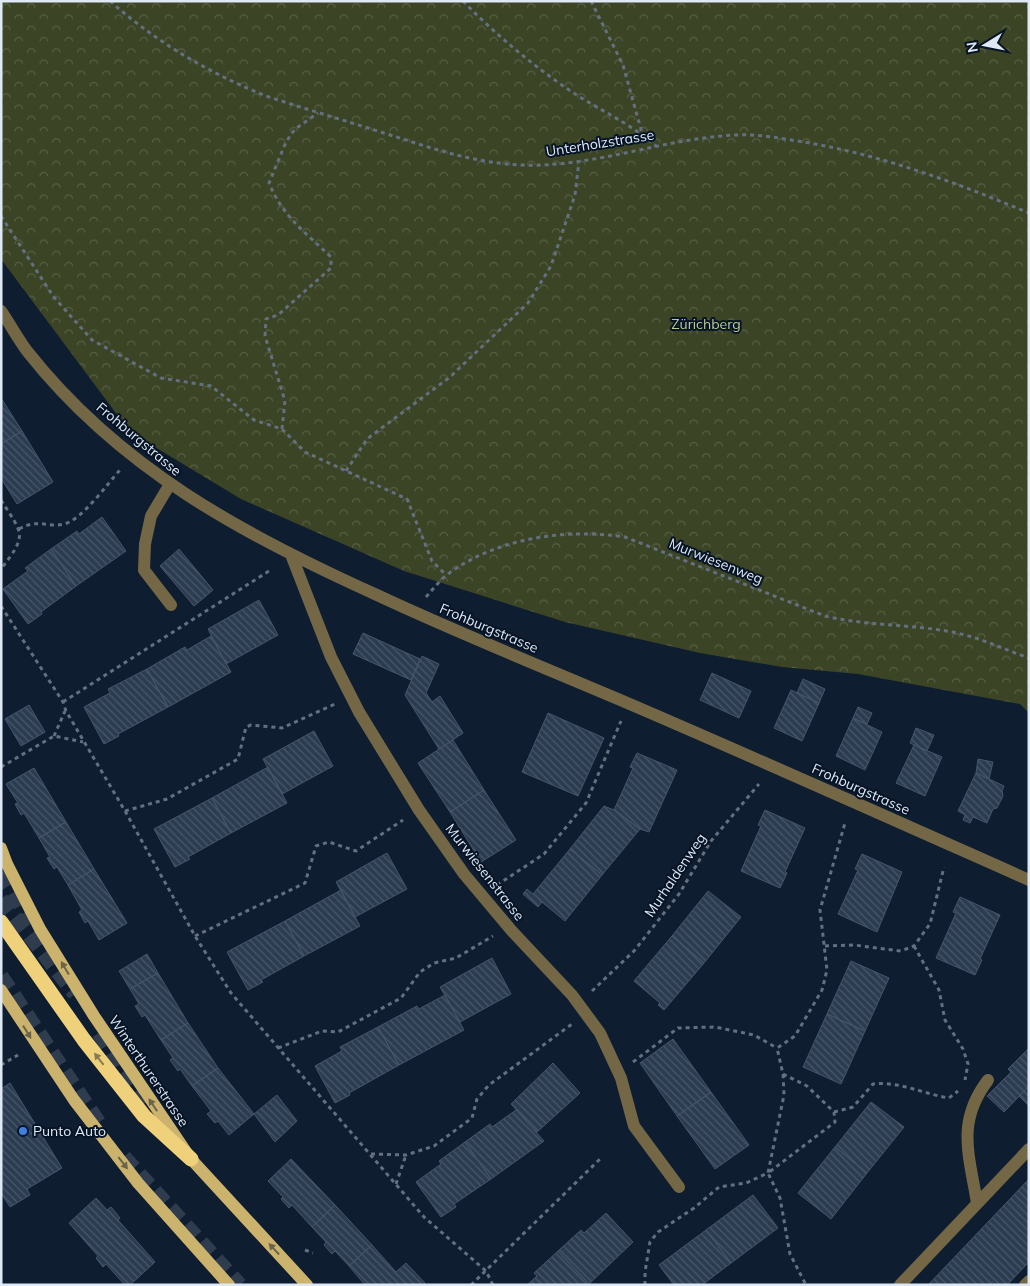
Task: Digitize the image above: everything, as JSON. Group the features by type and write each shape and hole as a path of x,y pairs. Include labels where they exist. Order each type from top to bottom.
{"highway":[{"path":"1,922 84,1040 138,1108 191,1159"}],"main road":[{"name":"Winterthurerstrasse","path":"1,848 40,929 94,1016 191,1159 307,1285"},
{"path":"1,990 74,1100 138,1183 229,1285"}],"street":[{"name":"Frohburgstrasse","path":"1,311 27,351 90,420 170,484 212,513 292,557 412,612 717,742 1029,880"},
{"path":"170,484 152,516 145,544 144,570 171,605"},
{"name":"Murwiesenstrasse","path":"292,557 331,657 369,728 420,810 464,874 511,930 572,995 600,1033 621,1078 634,1126 679,1187"},
{"path":"977,1203 966,1126 972,1105 988,1080"},
{"path":"900,1285 1029,1149"},
{"path":"1025,1285 1029,1281"}],"path":[{"name":"Unterholzstrasse","path":"110,1 152,36 228,80 266,96 318,113 478,161 523,165 579,161 656,146 736,135 758,135 821,144 885,161 974,190 1029,213"},
{"path":"463,1 491,29 569,90 642,134 656,146"},
{"path":"591,1 623,65 642,134"},
{"path":"282,429 285,401 265,336 266,318 278,315 331,268 331,257 291,221 277,202 270,183 286,142 295,129 318,113"},
{"path":"346,471 367,439 450,377 528,303 550,266 575,195 579,161"},
{"path":"1,216 53,296 92,340 161,378 211,386 254,420 282,429 305,452 407,499 432,560 446,576"},
{"path":"19,529 31,522 65,524 78,516 120,470"},
{"path":"1,500 19,529 19,546 1,569"},
{"name":"Murwiesenweg","path":"412,612 446,576 474,557 497,547 578,534 604,534 625,537 825,616 853,622 951,632 980,639 1029,658"},
{"path":"63,702 270,571"},
{"path":"1,606 63,702 83,742 230,993 424,1217 486,1271 493,1285"},
{"path":"125,811 167,799 238,759 246,727 251,725 282,728 336,704"},
{"path":"1,767 54,736 66,711"},
{"path":"490,889 544,854 586,803 621,721"},
{"path":"54,736 83,742"},
{"name":"Murhaldenweg","path":"586,997 634,951 679,894 711,841 759,784"},
{"path":"195,936 306,883 316,846 329,842 356,851 404,819"},
{"path":"777,1048 795,1036 822,990 827,970 826,946 820,910 845,823"},
{"path":"826,946 854,945 901,951 914,946 930,924 944,867"},
{"path":"278,1048 322,1031 338,1032 401,998 420,972 434,963 456,958 493,936"},
{"path":"834,1112 853,1107 874,1084 900,1084 928,1095 949,1098 963,1088 968,1064 963,1049 945,1020 939,990 914,946"},
{"path":"371,1154 406,1155 434,1146 472,1118 478,1099 489,1085 573,1024"},
{"path":"630,1063 678,1028 725,1029 754,1035 777,1048 783,1074 784,1094 768,1173 780,1198 790,1254 806,1285"},
{"path":"1,1065 18,1055"},
{"path":"645,1285 644,1272 650,1242 658,1232 694,1208 719,1187 746,1183 768,1173 835,1122 834,1112 807,1086 783,1074"},
{"path":"396,1184 406,1155"},
{"path":"471,1285 601,1158"},
{"path":"304,1250 312,1253"}],"green space":[{"name":"Zürichberg","path":"1,1 1029,1 1029,713 1020,704 858,674 782,667 700,653 565,622 404,571 241,499 130,432 1,259"}],"building":[{"path":"1,398 22,431 1,444"},
{"path":"22,431 53,482 17,504 1,478 1,444"},
{"path":"102,517 126,551 76,586 51,549 77,531 79,534"},
{"path":"51,549 76,586 28,624 3,589 28,571 25,568"},
{"path":"179,549 213,590 194,606 160,566"},
{"path":"259,600 278,635 226,664 208,629"},
{"path":"363,633 420,659 411,680 353,654"},
{"path":"211,636 231,672 168,707 147,669 185,647 187,650"},
{"path":"422,656 439,664 426,693 432,702 440,696 463,733 439,749 405,695"},
{"path":"147,669 168,707 118,734 119,736 104,744 84,707 110,693 108,689"},
{"path":"712,673 751,691 739,718 700,700"},
{"path":"803,679 825,689 819,703 797,693"},
{"path":"791,690 819,703 802,741 774,728"},
{"path":"29,705 45,732 21,746 5,719"},
{"path":"858,707 872,713 867,724 853,718"},
{"path":"548,713 604,738 578,796 522,772"},
{"path":"853,718 882,732 865,770 836,756"},
{"path":"916,728 934,735 927,751 910,743"},
{"path":"314,731 333,766 282,794 263,759"},
{"path":"453,740 484,790 450,812 418,763"},
{"path":"914,745 942,757 925,796 896,783"},
{"path":"637,753 677,770 649,832 640,829 614,810 633,768 630,767"},
{"path":"978,759 993,762 989,779 976,773"},
{"path":"268,767 287,803 231,833 212,798"},
{"path":"34,768 66,822 39,838 24,813 21,815 15,804 18,803 6,784"},
{"path":"976,773 1004,786 1003,796 997,808 993,809 987,823 973,817 970,823 963,820 965,815 958,811"},
{"path":"484,790 516,840 481,862 450,812"},
{"path":"212,798 231,833 188,857 190,859 175,867 154,829"},
{"path":"604,806 614,810 640,829 602,875 570,849"},
{"path":"765,810 805,828 785,872 787,873 780,888 741,871 761,826 758,825"},
{"path":"66,822 94,869 68,885 57,867 54,869 47,858 50,857 39,838"},
{"path":"570,849 602,875 565,921 542,902 538,907 523,894 527,889 533,894"},
{"path":"387,853 407,889 355,917 336,882"},
{"path":"862,854 902,872 877,932 838,914 858,870 855,869"},
{"path":"94,869 127,923 99,940 88,921 85,923 79,912 82,910 68,885"},
{"path":"341,890 360,926 304,956 285,921"},
{"path":"708,891 741,917 704,963 672,936"},
{"path":"960,897 1000,915 980,959 982,960 975,975 936,958 956,913 953,912"},
{"path":"285,921 304,956 261,980 263,982 248,990 227,952"},
{"path":"672,936 704,963 664,1010 658,1005 660,1003 634,981"},
{"path":"147,954 158,973 130,989 119,971"},
{"path":"492,958 511,994 460,1022 440,987"},
{"path":"851,961 889,978 865,1031 827,1014"},
{"path":"158,973 188,1023 161,1040 145,1015 142,1017 135,1006 139,1004 130,989"},
{"path":"445,995 464,1030 399,1065 378,1027 417,1006 419,1009"},
{"path":"827,1014 865,1031 841,1084 803,1067"},
{"path":"188,1023 218,1068 192,1086 180,1069 178,1071 170,1060 173,1058 161,1040"},
{"path":"378,1027 399,1065 335,1103 315,1066 342,1051 340,1047"},
{"path":"673,1039 711,1092 677,1116 640,1063"},
{"path":"1029,1048 1029,1089 1027,1088 1004,1112 987,1096 1011,1072 1008,1069"},
{"path":"553,1063 580,1093 537,1132 511,1104"},
{"path":"218,1068 254,1114 229,1135 218,1121 215,1123 207,1114 211,1111 192,1086"},
{"path":"10,1083 62,1168 27,1189 30,1195 10,1207 1,1193 1,1089"},
{"path":"1027,1088 1029,1089 1029,1106 1019,1096"},
{"path":"711,1092 749,1145 715,1169 677,1116"},
{"path":"277,1095 297,1121 275,1142 254,1114"},
{"path":"871,1102 904,1127 867,1173 835,1147"},
{"path":"516,1110 544,1141 491,1179 465,1142 490,1124 492,1127"},
{"path":"465,1142 491,1179 454,1204 456,1207 441,1217 416,1182 441,1164 439,1161"},
{"path":"835,1147 867,1173 831,1219 798,1193"},
{"path":"291,1159 335,1205 312,1227 292,1205 289,1208 281,1199 283,1197 268,1181"},
{"path":"1029,1179 1029,1262 1007,1285 995,1285 992,1282 990,1285 928,1285"},
{"path":"753,1195 778,1228 731,1263 706,1230"},
{"path":"96,1198 107,1210 111,1207 120,1218 118,1220 155,1262 130,1285 125,1285 106,1264 103,1267 96,1258 98,1256 69,1223"},
{"path":"335,1205 372,1245 349,1266 335,1251 332,1254 324,1245 326,1242 312,1227"},
{"path":"606,1213 633,1242 589,1284 558,1251 581,1230 584,1233"},
{"path":"706,1230 731,1263 702,1285 674,1285 659,1265"},
{"path":"372,1245 396,1272 406,1263 425,1283 423,1285 365,1285 349,1266"},
{"path":"558,1251 589,1284 527,1285 537,1276 534,1273"}],"tunnel":[{"path":"1,873 31,922"},
{"path":"1,899 75,994"},
{"path":"1,976 103,1129"},
{"path":"99,1033 146,1109"},
{"path":"124,1157 240,1285"}],"place":[{"name":"Punto Auto","path":"23,1131"}]}
